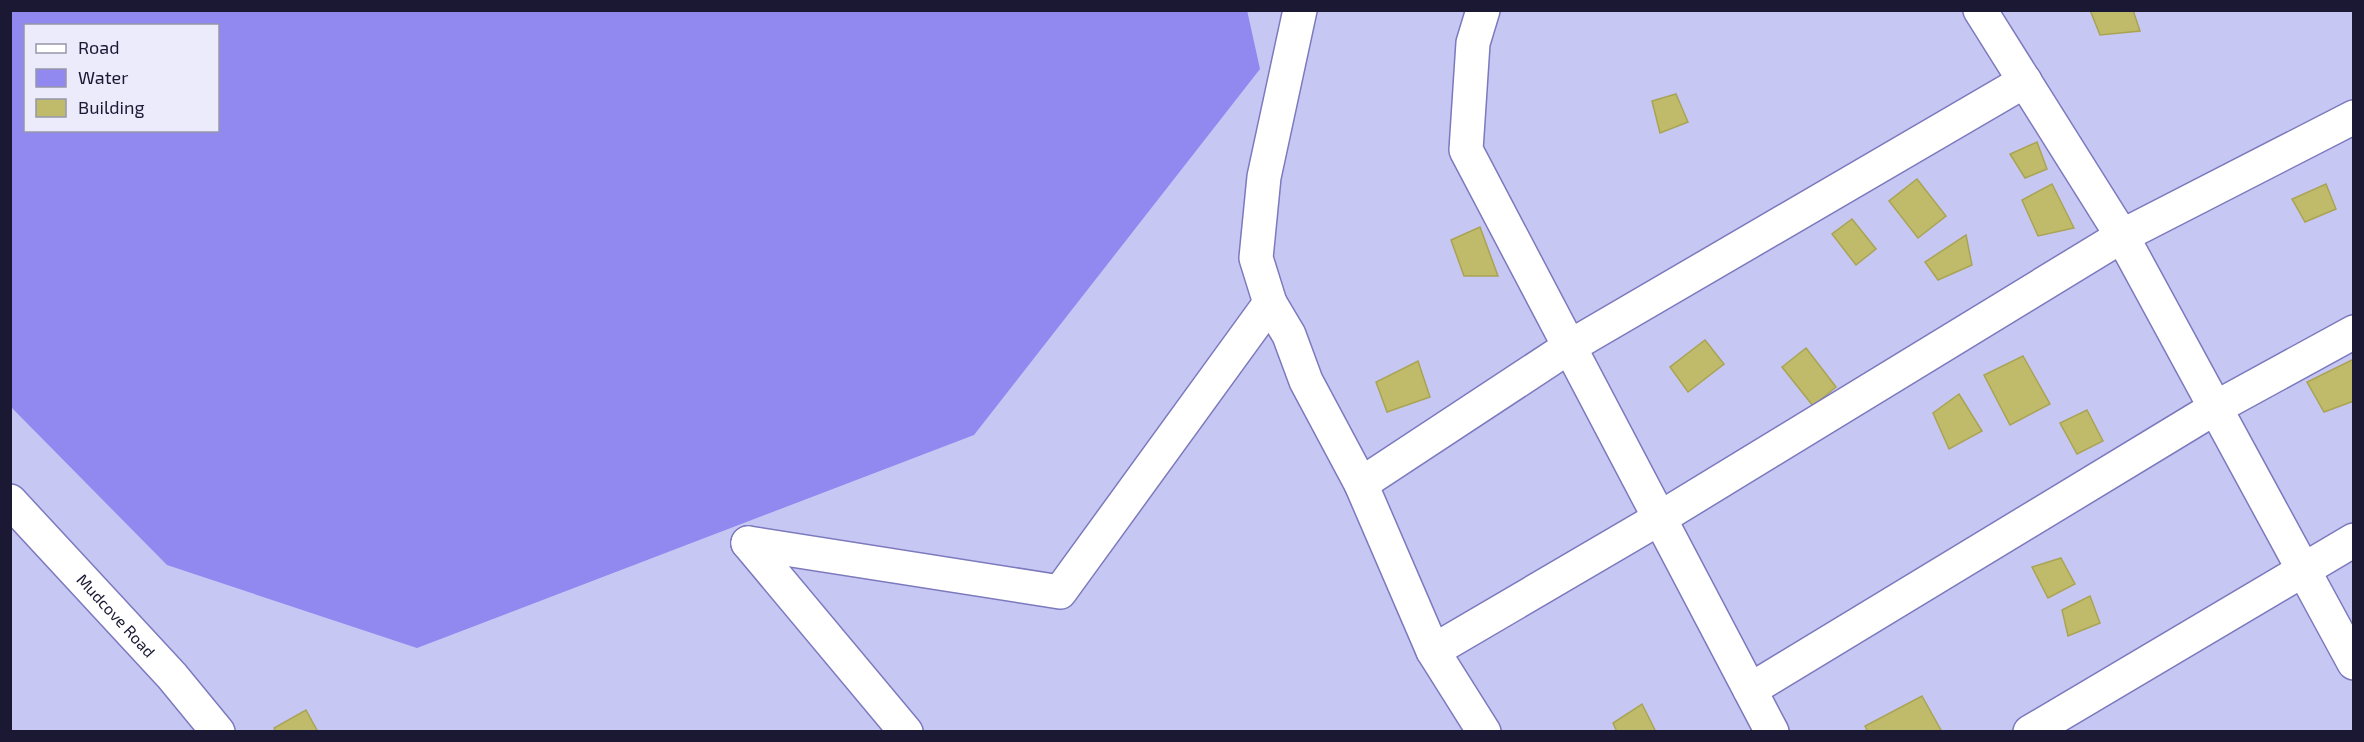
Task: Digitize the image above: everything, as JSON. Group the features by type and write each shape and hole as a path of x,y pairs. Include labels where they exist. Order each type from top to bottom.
{"street":[{"path":"1300,10 1264,177 1256,258 1270,303 1289,335 1306,381 1361,484 1434,651 1484,732"},
{"path":"1483,10 1473,43 1466,150 1772,732"},
{"path":"1980,10 2122,236 2354,663"},
{"path":"1361,484 1569,347 2025,81"},
{"path":"1434,651 1660,518 2122,236 2354,117"},
{"path":"906,732 747,543 1060,591 1270,303"},
{"path":"1750,690 2215,408 2354,332"},
{"name":"Mudcove Road","path":"10,501 172,676 218,732"},
{"path":"2030,732 2354,540"}],"water":[{"path":"1247,10 1260,69 974,435 417,648 167,565 11,407 11,11"}],"building":[{"path":"2090,10 2133,10 2140,31 2100,35"},
{"path":"1676,94 1688,122 1660,133 1652,101"},
{"path":"2037,142 2047,169 2025,178 2010,154"},
{"path":"1917,179 1946,216 1918,238 1889,201"},
{"path":"2052,184 2074,228 2038,236 2022,200"},
{"path":"2326,184 2336,209 2305,222 2292,199"},
{"path":"1852,219 1876,249 1856,265 1832,234"},
{"path":"1480,227 1498,276 1464,276 1451,240"},
{"path":"1966,235 1972,265 1938,280 1925,262"},
{"path":"1705,340 1724,364 1688,392 1670,367"},
{"path":"1806,348 1836,387 1813,406 1782,367"},
{"path":"2023,356 2050,404 2010,425 1984,375"},
{"path":"2354,359 2354,401 2324,412 2307,382"},
{"path":"1418,361 1430,397 1387,412 1376,382"},
{"path":"1959,394 1982,431 1949,449 1933,413"},
{"path":"2087,410 2103,441 2077,454 2060,423"},
{"path":"2061,558 2075,584 2048,598 2032,567"},
{"path":"2090,596 2100,623 2068,636 2062,610"},
{"path":"1922,696 1942,732 1868,732 1865,726"},
{"path":"1642,704 1656,732 1617,732 1613,723"},
{"path":"306,710 318,732 276,732 274,728"}]}
